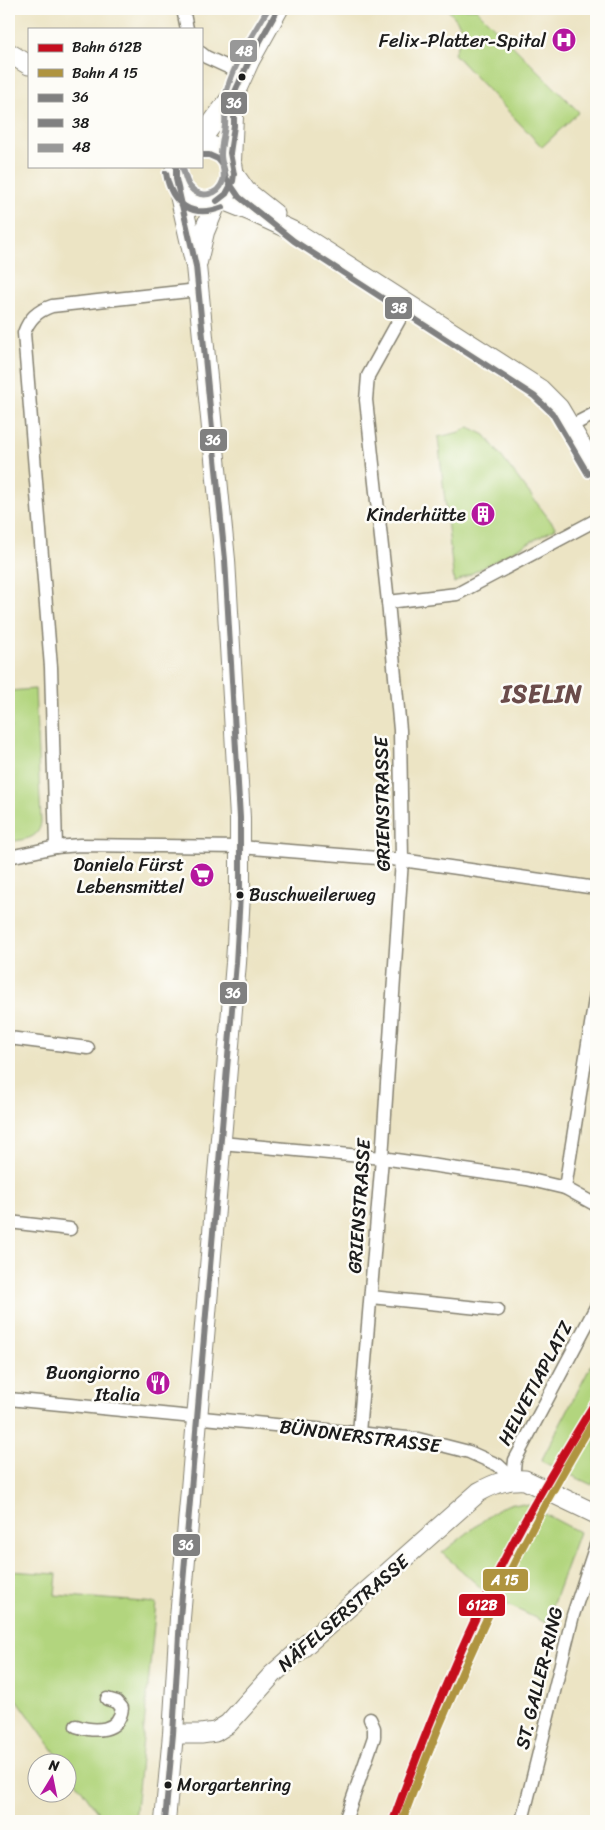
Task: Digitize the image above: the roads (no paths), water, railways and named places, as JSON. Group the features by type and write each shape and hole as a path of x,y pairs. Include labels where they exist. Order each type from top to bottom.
{"main road":[{"path":"202,138 234,94 278,9"},
{"path":"196,266 204,232 219,200 230,188 234,94"},
{"path":"202,146 217,148 223,152 232,168"},
{"path":"175,173 186,197 198,203 211,203 219,200"},
{"path":"165,1821 196,1417 237,953 240,846 239,796 225,560 196,266 175,173"}],"street":[{"path":"183,9 187,28"},
{"path":"9,53 28,64"},
{"path":"202,54 243,74"},
{"path":"232,168 246,191 299,234"},
{"path":"219,200 250,211 299,234 540,389 552,400 571,426 596,470"},
{"path":"56,847 51,667 24,333 31,319 44,308 52,306 198,290"},
{"name":"GRIENSTRASSE","path":"359,1434 382,1158 402,860 400,730 366,400 368,376 408,304"},
{"path":"571,426 596,413"},
{"path":"388,602 457,594 596,520"},
{"path":"9,857 56,847 80,845 240,846 402,860 596,888"},
{"path":"565,1188 596,993"},
{"path":"9,1038 88,1048"},
{"path":"221,1144 382,1158 527,1178 565,1188 596,1205"},
{"path":"9,1222 70,1229"},
{"path":"371,1297 498,1310"},
{"name":"HELVETIAPLATZ","path":"513,1479 515,1460 596,1307"},
{"name":"BÜNDNERSTRASSE","path":"9,1399 418,1440 469,1452 498,1465 513,1479 525,1480 596,1514"},
{"name":"NÄFELSERSTRASSE","path":"173,1734 215,1732 228,1724 273,1674 479,1492 493,1484 513,1479"},
{"name":"ST. GALLER-RING","path":"522,1821 573,1615 596,1545"},
{"path":"76,1726 87,1729 104,1729 114,1725 121,1718 122,1708 117,1702 107,1699"},
{"path":"344,1821 374,1737 374,1728 370,1719"}],"rail line":[{"name":"612B","path":"393,1821 446,1685 491,1585 518,1533 596,1401"}],"place":[{"name":"Felix-Platter-Spital","path":"564,40"},
{"name":"Kinderhütte","path":"483,514"},
{"name":"Daniela Fürst Lebensmittel","path":"202,875"},
{"name":"Buschweilerweg","path":"240,895"},
{"name":"Buongiorno Italia","path":"158,1383"},
{"name":"Morgartenring","path":"168,1785"}],"district":[{"name":"ISELIN","path":"542,694"}]}
